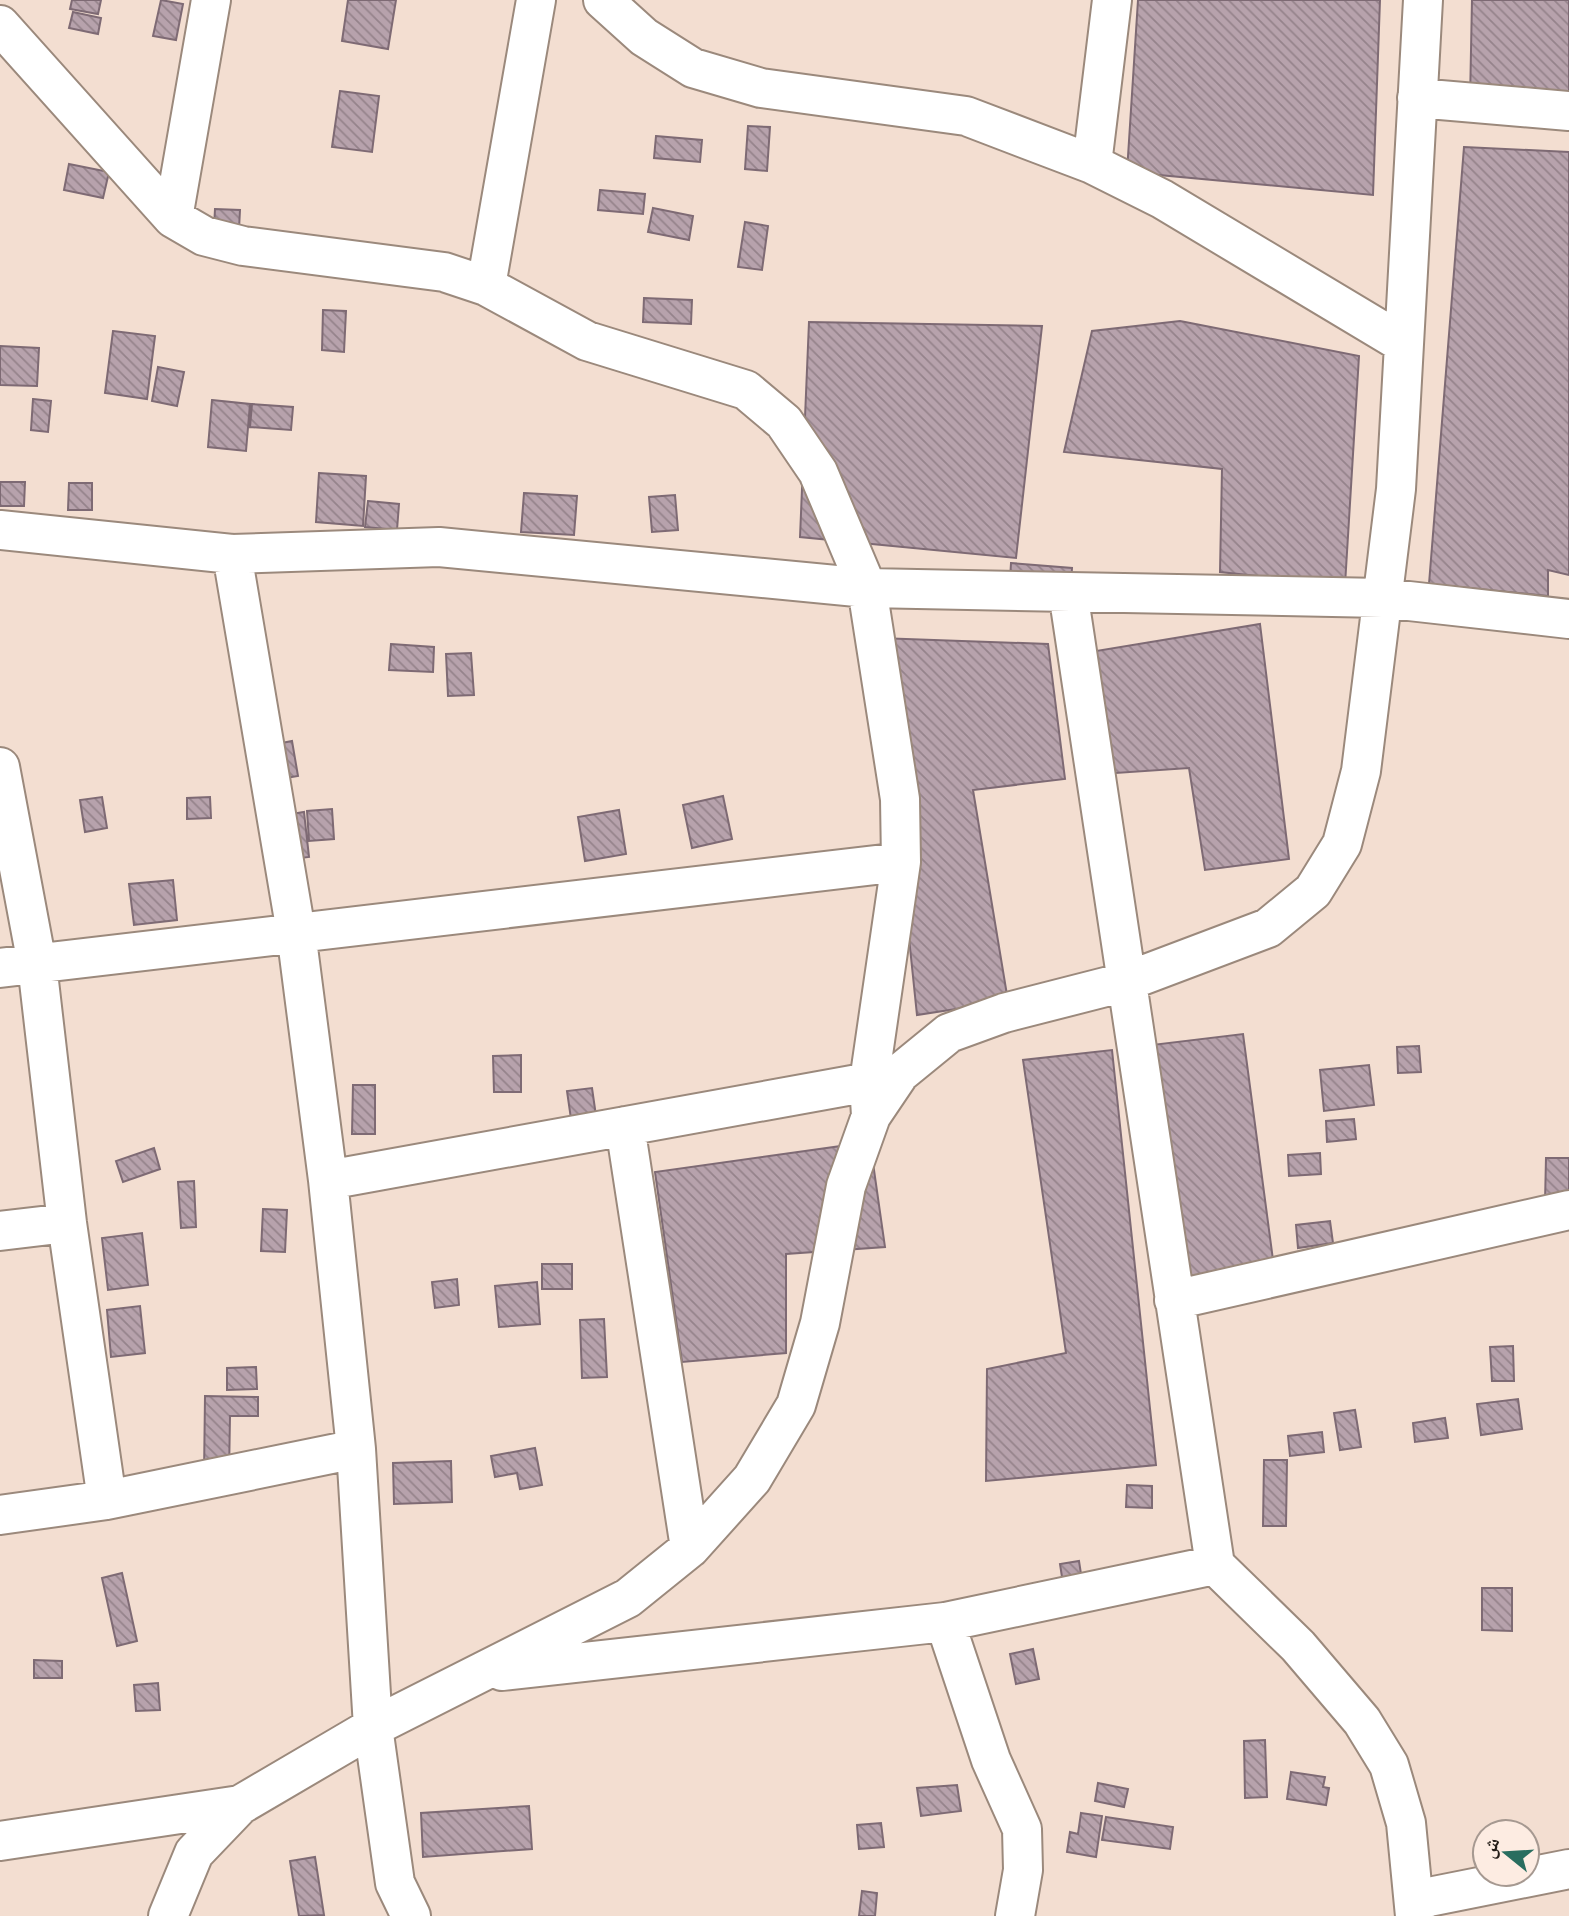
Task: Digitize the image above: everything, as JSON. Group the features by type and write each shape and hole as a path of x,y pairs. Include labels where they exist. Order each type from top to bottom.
{"street":[{"path":"173,218 211,0"},
{"path":"486,286 536,0"},
{"path":"603,0 644,37 693,68 761,88 966,116 1092,163 1163,199 1404,344"},
{"path":"1092,163 1112,0"},
{"path":"328,1180 625,1126 870,1099 949,1033 1004,1013 1125,982 1268,928 1314,891 1342,844 1361,771 1396,489 1423,0"},
{"path":"0,25 173,218 204,236 243,246 444,272 486,286 587,341 746,390 784,422 818,472 867,588 900,799 901,862 870,1099 846,1186 820,1323 796,1405 752,1479 690,1548 628,1598 373,1727 240,1805 194,1853 168,1916"},
{"path":"1418,98 1569,111"},
{"path":"0,530 232,554 439,547 867,588 1382,598 1569,619"},
{"path":"232,554 296,932 328,1180 356,1449 373,1727 395,1883 411,1916"},
{"path":"1068,592 1215,1565 1298,1646 1362,1721 1390,1765 1406,1823 1414,1908 1569,1869"},
{"path":"0,767 18,966 67,1223 107,1500"},
{"path":"18,966 901,862"},
{"path":"625,1126 690,1548"},
{"path":"1174,1300 1569,1210"},
{"path":"0,1231 67,1223"},
{"path":"0,1515 107,1500 356,1449"},
{"path":"478,1674 945,1622 1215,1565"},
{"path":"945,1622 991,1760 1021,1829 1023,1870 1015,1916"},
{"path":"0,1841 240,1805"}],"building":[{"path":"72,0 101,0 98,14 70,9"},
{"path":"161,0 183,4 176,40 153,36"},
{"path":"348,0 396,0 388,49 342,41"},
{"path":"1138,0 1380,0 1373,195 1127,172"},
{"path":"1472,0 1569,0 1569,106 1470,101"},
{"path":"73,12 101,18 98,34 69,28"},
{"path":"340,91 379,96 372,152 332,147"},
{"path":"748,126 770,127 767,171 745,169"},
{"path":"656,136 702,140 700,162 654,158"},
{"path":"1464,147 1569,152 1569,575 1548,570 1548,596 1429,584"},
{"path":"69,164 109,172 103,198 64,190"},
{"path":"600,190 645,194 643,214 598,210"},
{"path":"653,208 693,216 689,240 648,232"},
{"path":"215,209 240,210 238,248 213,247"},
{"path":"745,222 768,226 762,270 738,267"},
{"path":"644,298 692,300 691,324 643,322"},
{"path":"323,310 346,311 344,352 322,350"},
{"path":"1180,321 1359,356 1345,585 1220,572 1222,469 1064,452 1092,331"},
{"path":"809,322 1042,326 1016,558 800,537"},
{"path":"113,331 155,336 147,399 105,393"},
{"path":"0,346 39,348 37,386 0,385"},
{"path":"158,367 184,372 177,406 152,401"},
{"path":"33,399 51,401 48,432 31,430"},
{"path":"212,400 250,404 246,451 208,447"},
{"path":"252,404 293,407 291,430 250,427"},
{"path":"319,473 366,476 363,526 316,522"},
{"path":"0,482 25,482 24,506 0,506"},
{"path":"69,483 92,483 92,510 68,510"},
{"path":"524,493 577,496 574,535 521,532"},
{"path":"675,495 678,530 652,532 649,497"},
{"path":"368,501 399,504 397,530 365,527"},
{"path":"1011,563 1072,568 1071,585 1010,580"},
{"path":"1260,624 1289,859 1205,870 1189,768 1101,774 1084,653"},
{"path":"878,638 1048,644 1065,779 973,790 1008,1001 917,1015"},
{"path":"391,644 434,647 433,672 389,670"},
{"path":"471,653 474,695 448,696 446,654"},
{"path":"292,741 298,776 268,781 262,747"},
{"path":"723,796 732,839 692,848 683,805"},
{"path":"102,797 107,828 85,832 80,800"},
{"path":"210,797 211,818 187,819 187,798"},
{"path":"332,809 334,839 309,841 307,811"},
{"path":"619,810 626,854 585,861 578,817"},
{"path":"304,812 309,857 285,860 279,816"},
{"path":"173,880 177,920 134,925 129,884"},
{"path":"1243,1034 1277,1290 1176,1292 1135,1047"},
{"path":"1419,1046 1421,1072 1398,1073 1397,1047"},
{"path":"1112,1050 1156,1465 986,1481 987,1369 1066,1353 1023,1060"},
{"path":"521,1055 521,1092 494,1092 493,1056"},
{"path":"1369,1065 1374,1105 1324,1111 1320,1070"},
{"path":"353,1085 375,1085 375,1134 352,1134"},
{"path":"592,1088 598,1130 573,1133 567,1091"},
{"path":"1354,1119 1356,1139 1327,1142 1326,1121"},
{"path":"870,1142 885,1247 786,1254 786,1353 682,1362 655,1172"},
{"path":"154,1148 160,1169 123,1182 116,1161"},
{"path":"1320,1153 1321,1174 1289,1176 1288,1155"},
{"path":"1546,1158 1569,1158 1569,1203 1545,1202"},
{"path":"194,1181 196,1227 181,1228 178,1182"},
{"path":"263,1209 287,1210 285,1252 261,1251"},
{"path":"1330,1221 1333,1243 1298,1248 1296,1225"},
{"path":"142,1233 148,1285 108,1290 102,1238"},
{"path":"542,1264 572,1264 572,1289 542,1289"},
{"path":"457,1279 459,1305 435,1308 432,1282"},
{"path":"537,1282 540,1324 499,1327 495,1286"},
{"path":"140,1306 145,1353 111,1357 107,1310"},
{"path":"604,1319 607,1377 582,1378 580,1320"},
{"path":"1513,1346 1514,1381 1492,1381 1490,1347"},
{"path":"256,1367 257,1389 227,1390 227,1368"},
{"path":"205,1396 258,1397 258,1416 230,1416 229,1475 204,1475"},
{"path":"1518,1399 1522,1429 1481,1435 1477,1404"},
{"path":"1355,1410 1361,1447 1340,1450 1334,1413"},
{"path":"1445,1418 1448,1438 1415,1442 1413,1423"},
{"path":"1322,1432 1324,1452 1290,1456 1288,1436"},
{"path":"535,1448 542,1485 520,1489 517,1473 495,1477 491,1456"},
{"path":"1264,1460 1287,1460 1286,1526 1263,1526"},
{"path":"451,1461 452,1502 394,1504 393,1463"},
{"path":"1127,1485 1152,1486 1152,1508 1126,1507"},
{"path":"1079,1561 1083,1587 1064,1590 1060,1564"},
{"path":"122,1573 137,1641 117,1646 102,1578"},
{"path":"1482,1588 1512,1588 1512,1631 1482,1630"},
{"path":"1033,1649 1039,1679 1016,1684 1010,1654"},
{"path":"34,1660 62,1661 62,1678 34,1678"},
{"path":"158,1683 160,1710 136,1711 134,1685"},
{"path":"1265,1740 1267,1797 1245,1798 1244,1741"},
{"path":"1291,1772 1325,1777 1323,1787 1329,1788 1326,1805 1287,1799"},
{"path":"1098,1783 1128,1789 1124,1807 1095,1801"},
{"path":"957,1785 961,1811 921,1816 917,1788"},
{"path":"529,1806 532,1849 423,1857 421,1813"},
{"path":"1081,1813 1102,1816 1096,1857 1067,1852 1070,1832 1078,1834"},
{"path":"1106,1817 1173,1827 1170,1849 1102,1840"},
{"path":"881,1823 884,1847 859,1849 857,1825"},
{"path":"315,1857 324,1915 299,1916 290,1861"},
{"path":"862,1891 877,1893 875,1916 859,1916"}]}
